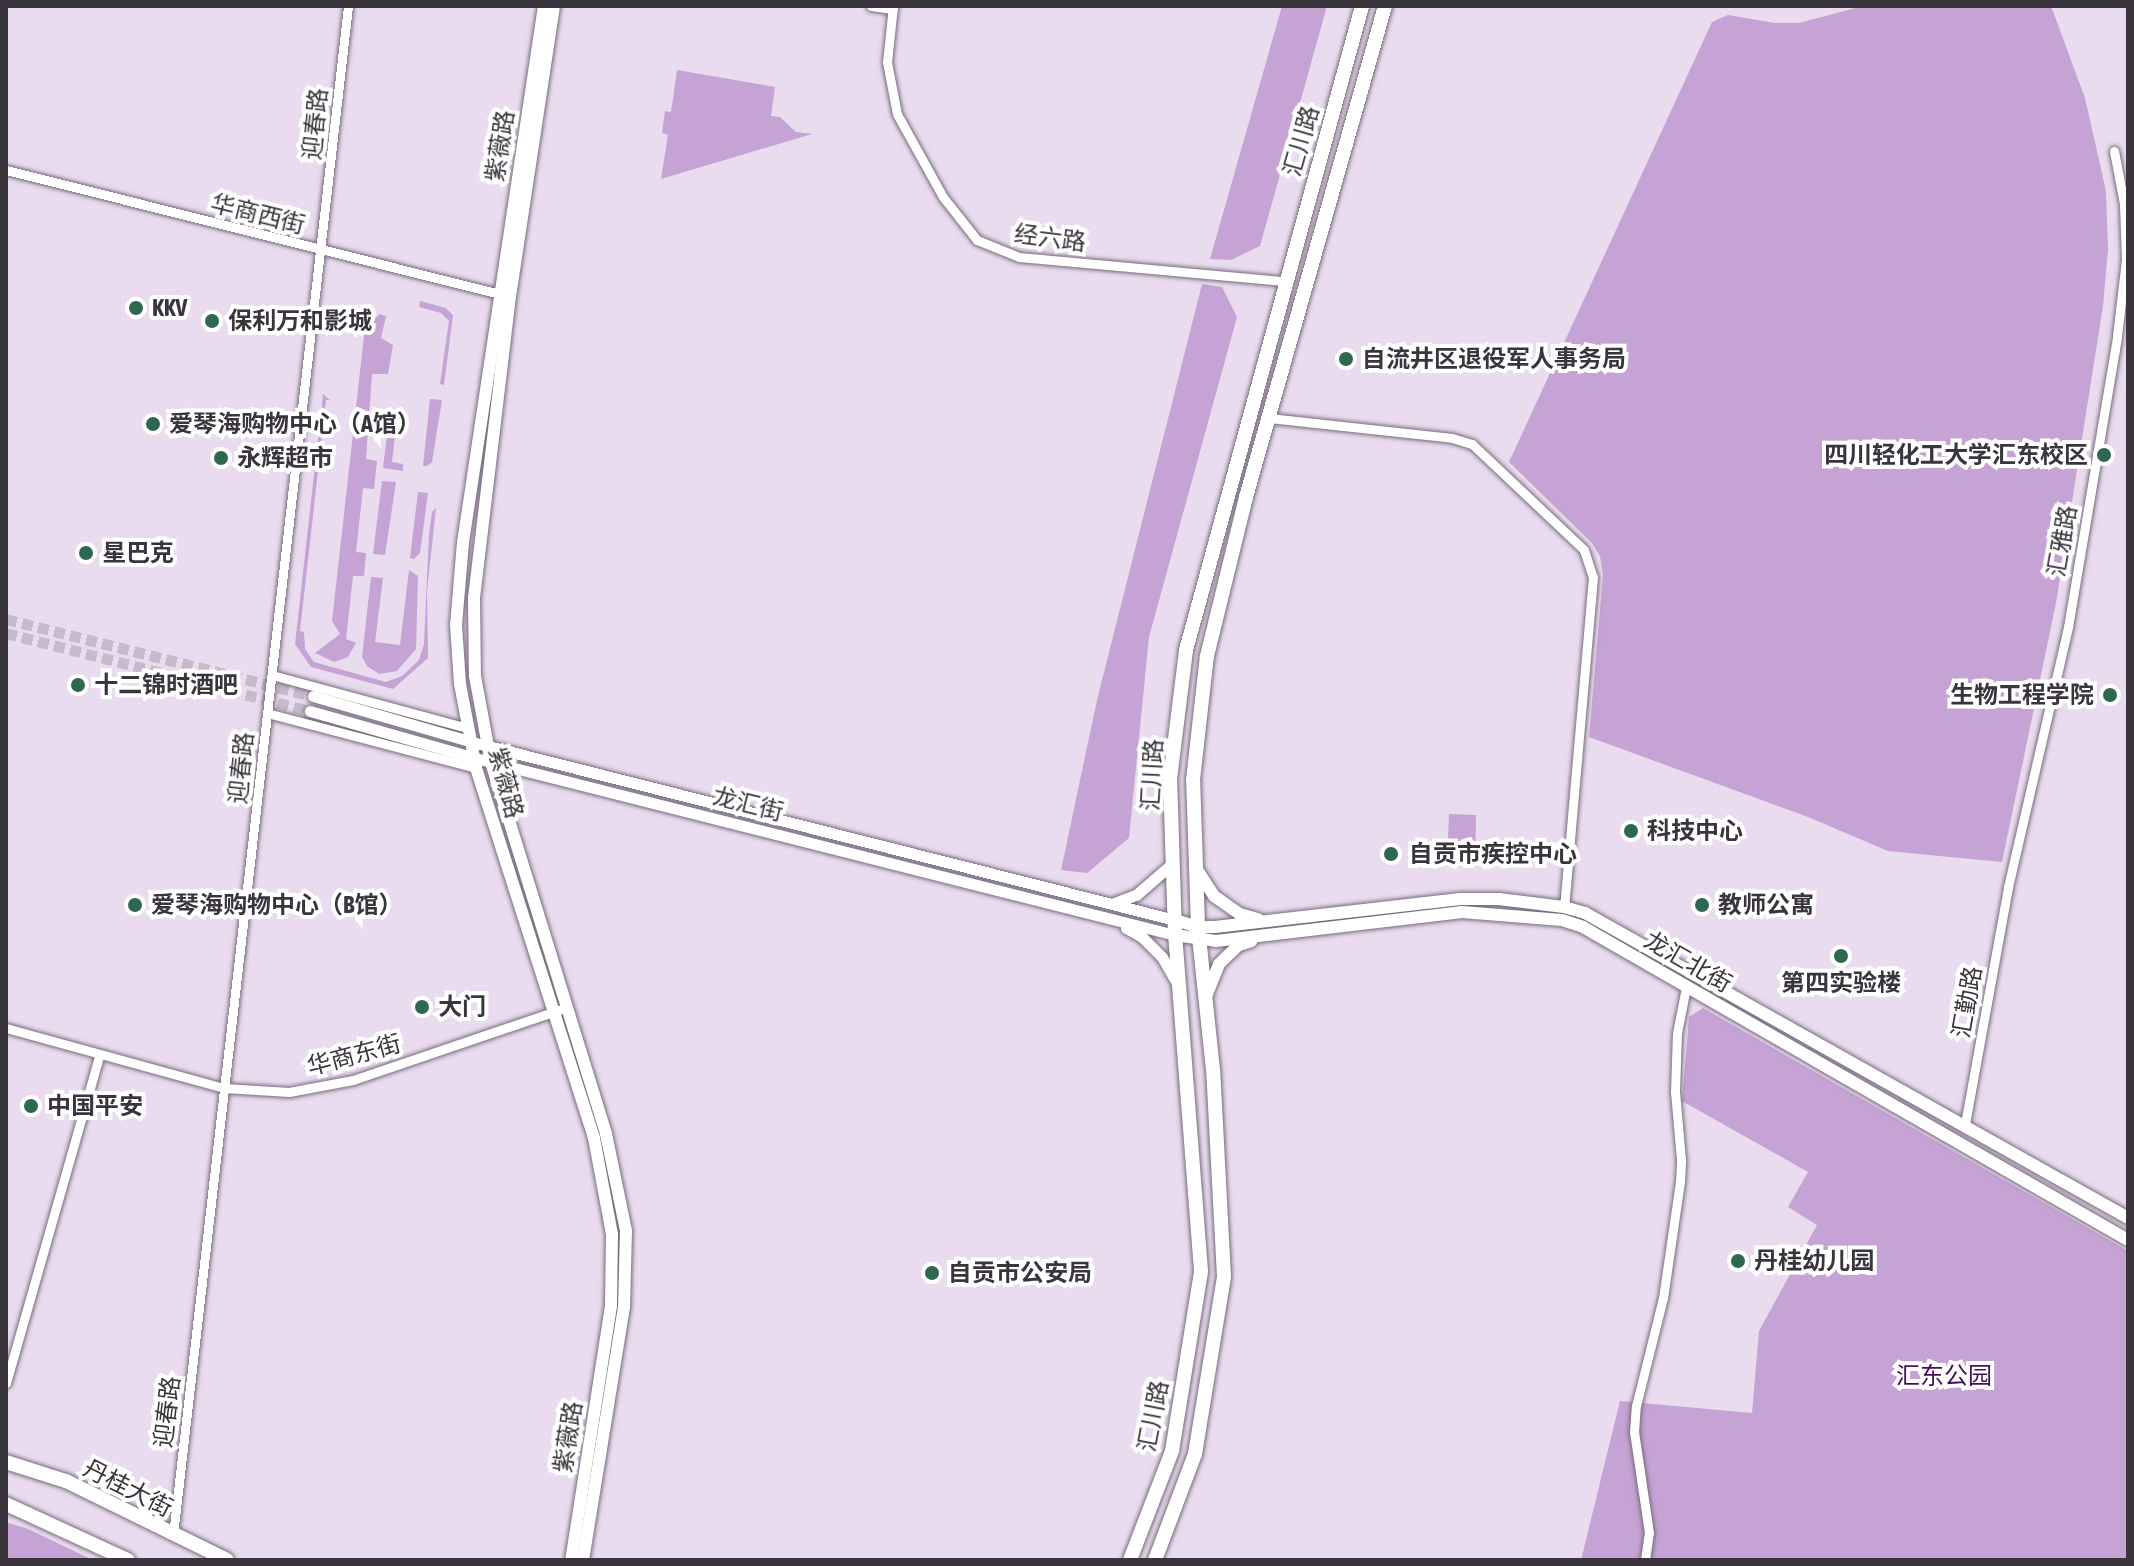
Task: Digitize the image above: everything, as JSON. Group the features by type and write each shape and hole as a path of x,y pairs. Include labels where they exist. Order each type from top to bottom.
{"main road":[{"name":"紫薇路","path":"544,6 500,294 457,612 460,684 476,763 606,1134 626,1231 624,1307 583,1560"},
{"name":"紫薇路","path":"554,6 510,296 474,598 475,676 487,745 562,1010 594,1138 612,1234 611,1306 571,1560"},
{"name":"汇川路","path":"1130,1560 1172,1451 1201,1271 1175,928 1170,779 1186,650 1284,281 1362,6"},
{"name":"汇川路","path":"1155,1560 1195,1454 1224,1277 1213,1070 1198,934 1193,780 1207,656 1269,418 1385,6"},
{"path":"1196,868 1214,896 1240,914 1269,921"},
{"name":"龙汇北街","path":"1198,934 1269,921 1460,899 1499,899 1564,907 1585,913 2128,1218"},
{"name":"龙汇北街","path":"1175,928 1198,934 1268,935 1462,912 1562,920 1583,927 2128,1240"},
{"path":"1205,1001 1212,973 1219,964 1239,945 1268,935"},
{"name":"丹桂大街","path":"6,1462 66,1481 227,1560"},
{"path":"6,1504 128,1560"}],"street":[{"name":"迎春路","path":"173,1535 348,6"},
{"path":"871,6 893,8"},
{"name":"经六路","path":"893,8 887,62 897,114 943,197 977,240 1019,257 1284,281"},
{"name":"汇雅路","path":"2008,887 2068,627 2117,336 2126,259 2124,204 2114,151"},
{"name":"华商西街","path":"6,170 500,294"},
{"path":"1269,418 1452,438 1472,444 1584,550 1593,577 1564,907"},
{"path":"272,675 467,728"},
{"name":"龙汇街","path":"313,696 472,742 1112,904 1175,928"},
{"name":"龙汇街","path":"310,711 476,763 491,762 1112,920 1175,928"},
{"path":"267,713 476,763"},
{"path":"1112,904 1136,895 1173,863"},
{"name":"汇勤路","path":"1965,1124 2008,887"},
{"path":"1112,920 1142,937 1162,957 1179,987"},
{"path":"1645,1560 1649,1533 1634,1432 1639,1395 1663,1298 1680,1182 1675,1092 1677,1033 1686,987"},
{"name":"华商东街","path":"6,1028 224,1088 289,1092 336,1085 562,1010"},
{"path":"6,1383 100,1054"}],"green space":[{"path":"1282,6 1327,6 1260,246 1231,260 1210,259"},
{"path":"1863,6 2051,6 2085,98 2106,191 2108,249 2103,306 2056,603 2002,862 1888,851 1808,817 1589,737 1603,575 1600,556 1592,543 1509,462 1712,22 1728,15 1775,23 1799,23"},
{"path":"677,70 775,87 771,116 780,117 796,132 812,134 661,179 668,135 662,133 665,111 671,112"},
{"path":"1202,284 1222,287 1237,317 1149,637 1129,838 1087,873 1061,870 1097,700"},
{"path":"420,301 446,308 453,315 444,385 440,384 449,321 441,313 419,307"},
{"path":"380,314 386,316 381,338 393,345 388,374 372,374 366,459 377,461 374,489 363,488 356,552 366,553 364,576 353,576 346,639 356,643 348,657 334,662 315,653 340,634 332,621 365,327"},
{"path":"323,394 330,400 326,400 300,631 304,632 305,649 314,662 386,682 402,676 419,660 424,644 429,534 432,512 436,508 427,591 428,658 393,689 311,667 295,644"},
{"path":"430,399 442,400 432,462 423,466"},
{"path":"389,418 397,419 392,462 403,464 403,471 383,468"},
{"path":"382,481 396,482 385,555 373,554"},
{"path":"418,492 428,493 420,553 414,559 410,558"},
{"path":"409,570 418,576 416,649 397,671 379,674 367,666 362,657 371,577 383,578 375,642 400,645"},
{"path":"1449,814 1476,815 1475,866 1447,865"},
{"name":"汇东公园","path":"1703,1008 2128,1251 2128,1560 1581,1560 1620,1401 1752,1413 1759,1331 1817,1225 1788,1207 1808,1172 1682,1101 1689,1017"},
{"path":"6,1522 28,1529 93,1560 6,1560"}],"tunnel":[{"path":"6,619 313,696"},
{"path":"6,633 310,711"}],"place":[{"name":"KKV","path":"136,308"},
{"name":"保利万和影城","path":"212,321"},
{"name":"自流井区退役军人事务局","path":"1346,359"},
{"name":"爱琴海购物中心（A馆）","path":"153,424"},
{"name":"四川轻化工大学汇东校区","path":"2104,455"},
{"name":"永辉超市","path":"221,458"},
{"name":"星巴克","path":"86,553"},
{"name":"十二锦时酒吧","path":"78,685"},
{"name":"生物工程学院","path":"2110,695"},
{"name":"科技中心","path":"1631,831"},
{"name":"自贡市疾控中心","path":"1391,854"},
{"name":"爱琴海购物中心（B馆）","path":"135,905"},
{"name":"教师公寓","path":"1702,905"},
{"name":"第四实验楼","path":"1841,956"},
{"name":"大门","path":"422,1007"},
{"name":"中国平安","path":"31,1106"},
{"name":"丹桂幼儿园","path":"1738,1261"},
{"name":"自贡市公安局","path":"932,1273"}]}
